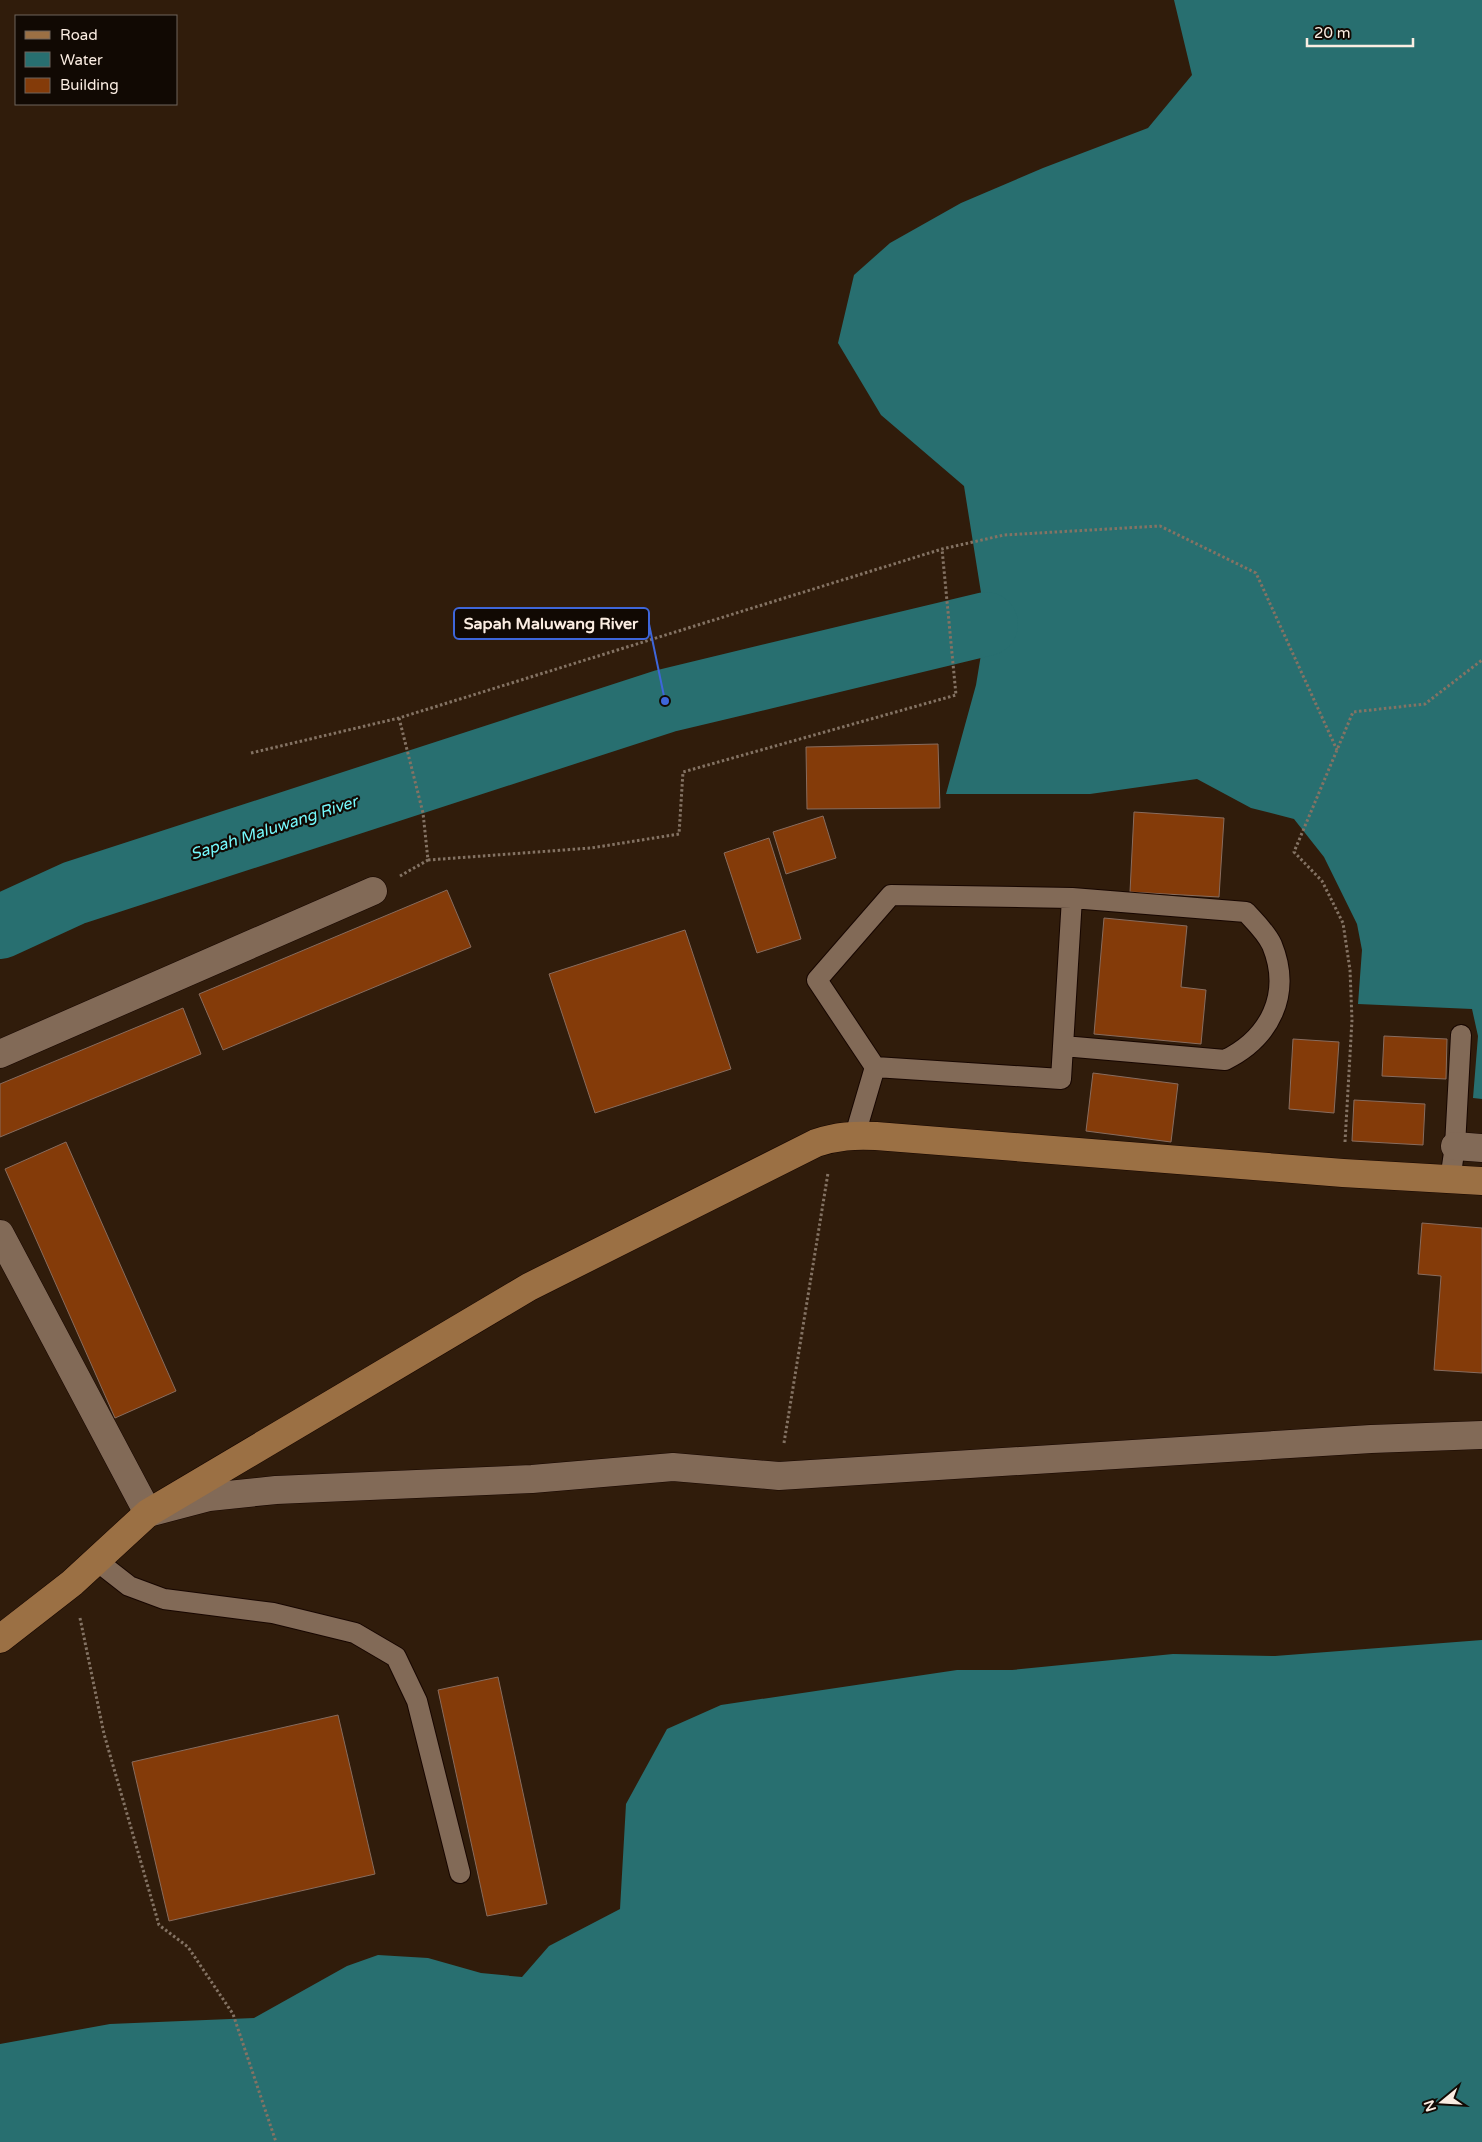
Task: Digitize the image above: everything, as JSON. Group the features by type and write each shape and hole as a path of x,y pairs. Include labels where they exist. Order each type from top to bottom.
{"street":[{"path":"0,1054 373,891"},
{"path":"0,1640 72,1583 148,1513 529,1287 816,1143 844,1136 1343,1173 1482,1181"},
{"path":"1454,1146 1482,1148"},
{"path":"0,1234 148,1513"},
{"path":"148,1513 209,1497 276,1490 532,1479 673,1467 779,1476 1371,1438 1482,1434"}],"lane":[{"path":"875,1067 816,980 891,895 1072,898 1246,912 1260,926 1271,944 1278,963 1279,983 1276,1003 1269,1022 1257,1038 1242,1052 1225,1060 1064,1046"},
{"path":"875,1067 1061,1079 1072,898"},
{"path":"1450,1180 1454,1146 1460,1035"},
{"path":"844,1136 875,1067"},
{"path":"97,1561 129,1586 164,1599 273,1613 355,1633 396,1657 417,1701 460,1873"}],"path":[{"path":"251,754 399,718 942,549 1004,535 1160,526 1256,573 1336,750"},
{"path":"373,891 428,860 591,848 679,834 683,772 956,695 942,549"},
{"path":"1343,1173 1352,1020 1348,961 1342,923 1322,881 1294,852 1353,712 1425,704 1482,660"},
{"path":"399,718 423,812 428,860"},
{"path":"779,1476 844,1136"},
{"path":"72,1583 104,1734 159,1925 188,1947 233,2014 276,2142"}],"water":[{"path":"1174,0 1482,0 1482,1099 1473,1098 1478,1036 1472,1009 1358,1004 1362,950 1357,924 1324,857 1294,819 1251,808 1197,779 1090,794 946,794 976,685 986,624 964,486 881,415 838,343 854,275 890,243 961,203 1043,168 1148,128 1192,75"},
{"path":"1482,1640 1482,2142 0,2142 0,2044 110,2024 254,2018 347,1966 378,1955 428,1958 481,1973 522,1977 549,1946 620,1909 626,1804 667,1729 721,1705 957,1670 1012,1670 1173,1654 1275,1656"}],"building":[{"path":"938,744 940,808 807,809 806,747"},
{"path":"1134,812 1224,818 1219,897 1130,892"},
{"path":"823,816 836,858 786,874 773,832"},
{"path":"769,838 801,939 757,953 724,853"},
{"path":"447,890 471,947 223,1050 199,994"},
{"path":"1104,918 1187,926 1181,987 1206,990 1201,1044 1094,1034"},
{"path":"685,930 731,1069 595,1113 549,974"},
{"path":"183,1008 201,1054 0,1137 0,1084"},
{"path":"1384,1036 1447,1039 1446,1079 1382,1076"},
{"path":"1293,1039 1339,1042 1334,1113 1289,1109"},
{"path":"1093,1073 1178,1084 1171,1142 1086,1131"},
{"path":"1354,1100 1425,1104 1423,1145 1352,1141"},
{"path":"66,1142 176,1391 115,1418 5,1169"},
{"path":"1422,1223 1482,1228 1482,1373 1434,1370 1441,1276 1418,1274"},
{"path":"498,1677 547,1904 487,1916 438,1690"},
{"path":"338,1715 375,1874 169,1921 132,1762"}],"waterway":[{"name":"Sapah Maluwang River","path":"0,927 74,893 665,701 986,624"}],"place":[{"name":"Sapah Maluwang River","path":"665,701"}]}
